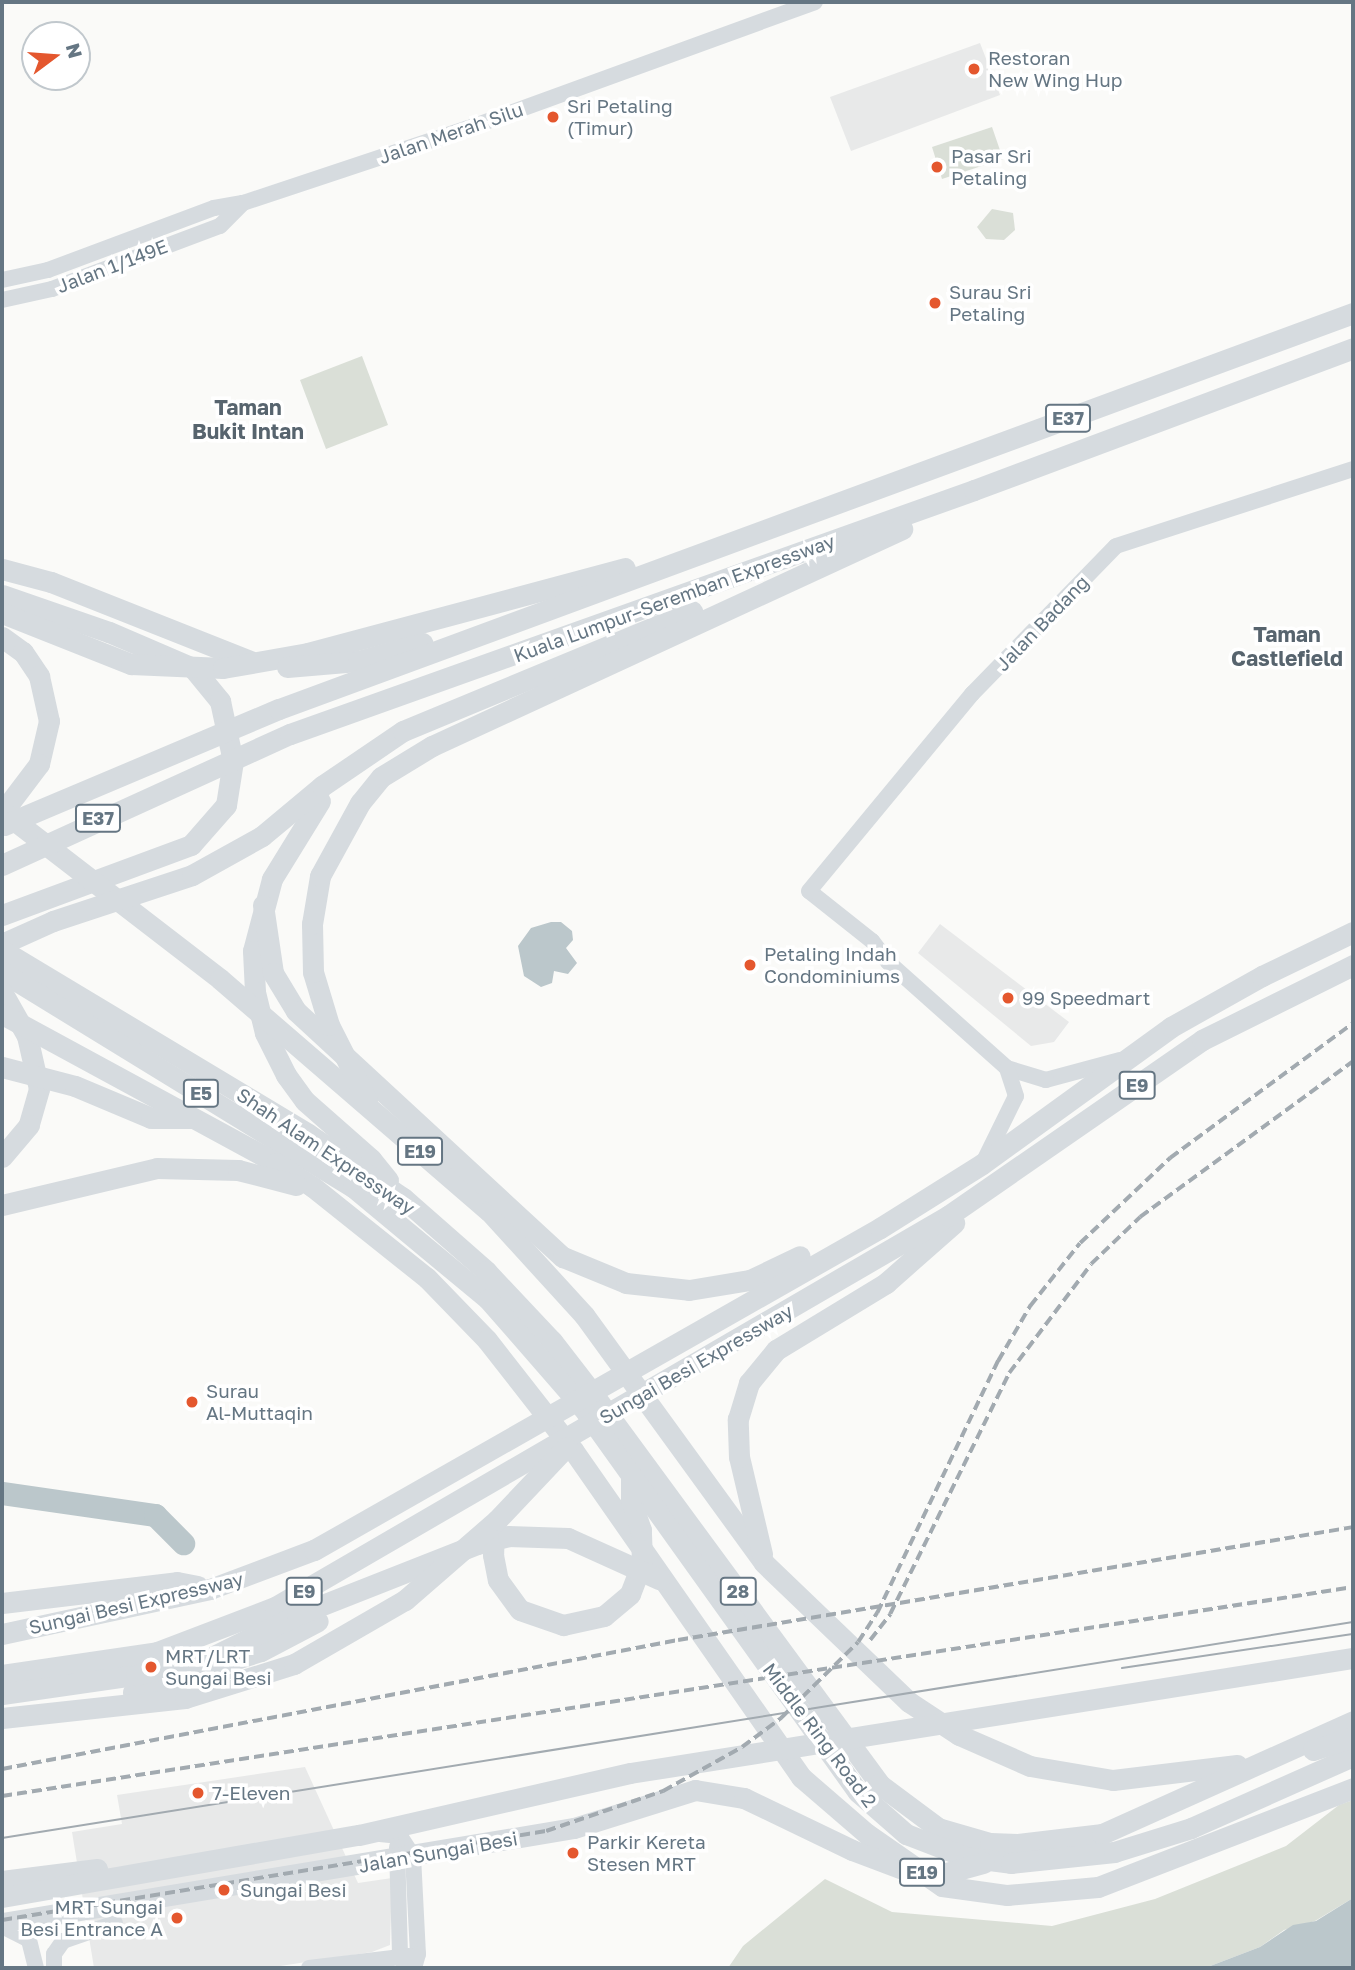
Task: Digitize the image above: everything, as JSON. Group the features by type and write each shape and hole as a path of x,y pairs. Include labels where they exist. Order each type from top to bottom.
{"highway":[{"name":"Kuala Lumpur–Seremban Expressway","path":"2,827 279,709 1353,313"},
{"name":"Kuala Lumpur–Seremban Expressway","path":"2,865 195,774 290,734 842,538 1353,348"},
{"path":"371,1110 329,1025 313,972 312,924 320,876 360,803 381,777 432,746 948,508 974,490"},
{"path":"2,944 53,920 192,875 262,836 379,745 428,718 727,596 842,538"},
{"path":"2,613 131,664 223,668 308,653 439,615 738,540"},
{"path":"2,569 51,582 204,645 269,665 326,666 421,643 463,640"},
{"path":"2,595 121,636 194,668 220,701 233,761 226,804 191,845 2,915"},
{"path":"2,636 23,652 39,676 49,721 39,764 2,812"},
{"path":"335,779 280,862 263,905 253,951 255,992 278,1062 305,1101 371,1159 403,1198"},
{"name":"E19","path":"2,812 220,979 489,1211 543,1267 584,1315 764,1563 909,1702 959,1735 1030,1766 1113,1780 1215,1769 1353,1737"},
{"path":"263,905 273,973 296,1011 563,1256 626,1283 689,1290 750,1280 799,1256 858,1240"},
{"name":"Sungai Besi Expressway","path":"2,1634 210,1589 314,1550 858,1240 982,1164 1126,1058 1262,975 1353,932"},
{"name":"Shah Alam Expressway","path":"2,950 308,1134 403,1198 486,1271 544,1346"},
{"name":"Sungai Besi Expressway","path":"2,1675 158,1653 229,1627 314,1586 829,1287 1014,1172 1191,1047 1353,965"},
{"name":"Shah Alam Expressway","path":"2,972 295,1148 397,1219 544,1346"},
{"path":"2,992 27,1036 39,1089 29,1125 2,1157"},
{"name":"E19","path":"2,1014 313,1187 427,1278 488,1340 573,1450 660,1580 801,1777 867,1835 942,1886 1007,1895 1098,1887 1353,1788"},
{"path":"2,1068 75,1086 151,1118 193,1118"},
{"path":"2,1205 131,1172 203,1167 288,1182 373,1223 397,1219"},
{"path":"764,1563 739,1457 738,1419 749,1383 776,1350 886,1283 1014,1172"},
{"name":"Middle Ring Road 2","path":"544,1346 631,1474 858,1792 886,1821 922,1843 989,1861 1051,1862 1152,1843 1353,1756"},
{"name":"Middle Ring Road 2","path":"544,1346 879,1784 938,1828 990,1843 1018,1844 1102,1834 1353,1721"},
{"path":"2,1717 185,1698 257,1679 294,1664 405,1600 497,1520 578,1432"},
{"path":"497,1520 492,1540 498,1580 520,1610 550,1623 583,1623 604,1616 630,1594 644,1546 631,1501 631,1474"},
{"path":"7,1695 212,1657 297,1615 477,1544 539,1534 568,1538 660,1580"},
{"path":"2,1717 160,1687 261,1651 425,1566"},
{"path":"2,1603 113,1587 177,1582 210,1589"},
{"path":"2,1897 359,1835 407,1838 630,1773 1353,1658"},
{"name":"Jalan Sungai Besi","path":"2,1924 407,1838 574,1828 695,1790 744,1798 852,1850 900,1868 939,1875 989,1861"},
{"path":"2,1881 116,1866 373,1820 407,1838"},
{"path":"2,1871 56,1864 116,1866"}],"street":[{"name":"Jalan Merah Silu","path":"214,208 243,203 468,128 816,2"},
{"name":"Jalan Merah Silu","path":"220,226 243,203"},
{"name":"Jalan 1/149E","path":"2,280 48,270 214,208"},
{"name":"Jalan 1/149E","path":"2,300 52,289 220,226"},
{"name":"Jalan Badang","path":"1007,1068 888,962 872,942 808,891 972,694 1116,546 1353,469"},
{"path":"1007,1068 1046,1080 1126,1058"},
{"path":"982,1164 1016,1096 1007,1068"},
{"path":"309,1968 416,1961 407,1838"},
{"path":"404,1963 407,1838"},
{"path":"39,1918 115,1923 63,1941 54,1954 54,1968"},
{"path":"2,1924 29,1940 36,1968"}],"shaded area":[{"path":"980,43 1000,95 851,151 830,97"},
{"path":"992,127 1003,159 942,179 932,147"},
{"path":"992,209 1013,213 1015,230 1004,240 986,239 977,227"},
{"path":"362,356 388,425 326,449 300,380"},
{"path":"561,922 572,931 573,940 566,948 577,963 568,974 554,971 552,983 541,987 524,976 518,946 531,928"},
{"path":"940,924 1069,1022 1054,1042 1031,1046 918,953"},
{"path":"305,1767 358,1883 392,1878 390,1945 372,1952 267,1968 94,1968 72,1832 122,1824 117,1795"},
{"path":"1353,1800 1353,1898 1315,1921 1284,1930 1260,1947 1205,1968 728,1968 743,1946 825,1879 892,1912 1052,1926 1155,1899 1286,1846 1339,1805"},
{"path":"1353,1898 1353,1968 1205,1968 1260,1947 1293,1925 1316,1921"}],"waterway":[{"path":"2,1493 155,1515 183,1543"}],"tram line":[{"path":"2,1838 1353,1622"},
{"path":"1122,1668 1353,1634"}],"railway":[{"path":"2,1920 546,1831 663,1791 742,1747 781,1718 858,1642 877,1613 998,1361 1030,1306 1080,1243 1170,1158 1353,1023"},
{"path":"870,1640 890,1614 1009,1373 1091,1264 1140,1217 1353,1061"},
{"path":"2,1769 678,1640 1353,1527"},
{"path":"2,1796 1353,1587"}],"place":[{"name":"Restoran New Wing Hup","path":"974,69"},
{"name":"Sri Petaling (Timur)","path":"553,117"},
{"name":"Pasar Sri Petaling","path":"937,167"},
{"name":"Surau Sri Petaling","path":"935,303"},
{"name":"Petaling Indah Condominiums","path":"750,965"},
{"name":"99 Speedmart","path":"1008,998"},
{"name":"Surau Al-Muttaqin","path":"192,1402"},
{"name":"MRT/LRT Sungai Besi","path":"151,1667"},
{"name":"7-Eleven","path":"198,1793"},
{"name":"Parkir Kereta Stesen MRT","path":"573,1853"},
{"name":"Sungai Besi","path":"224,1890"},
{"name":"MRT Sungai Besi Entrance A","path":"177,1918"}],"district":[{"name":"Taman Bukit Intan","path":"248,419"},
{"name":"Taman Castlefield","path":"1287,646"}]}
